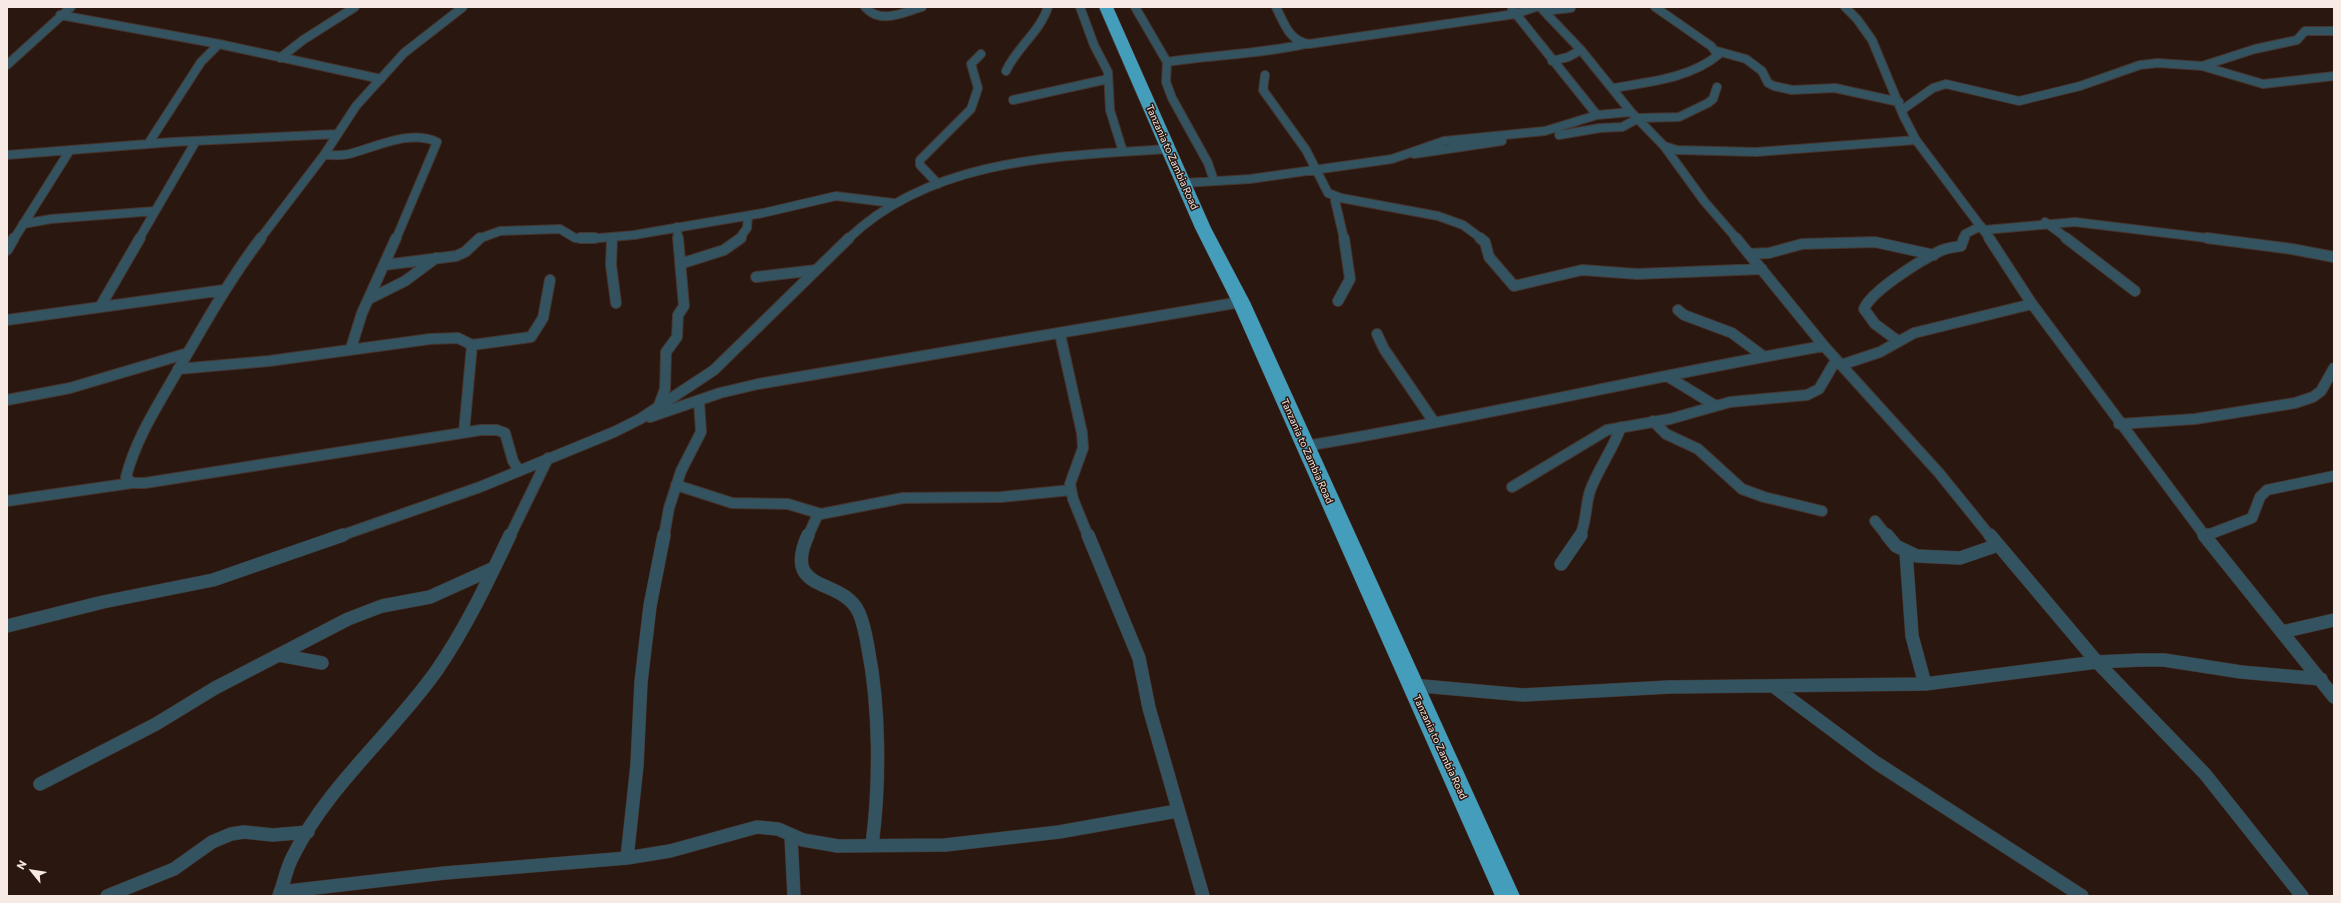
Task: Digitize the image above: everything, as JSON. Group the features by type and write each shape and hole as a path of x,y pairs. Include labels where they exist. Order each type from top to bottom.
{"highway":[{"name":"Tanzania to Zambia Road","path":"1106,7 1203,228 1241,302 1411,685 1508,896"}],"street":[{"path":"7,65 71,7"},
{"path":"132,483 126,477 131,458 178,370 224,290 255,246 324,156 356,106 404,53 463,7"},
{"path":"865,7 870,13 881,17 922,7"},
{"path":"1006,71 1013,54 1040,25 1048,7"},
{"path":"1080,7 1094,45 1108,72 1110,110 1123,152"},
{"path":"1135,7 1167,62 1166,82 1172,98 1208,163 1214,181"},
{"path":"1276,7 1293,39 1306,44"},
{"path":"1655,7 1717,51 1746,60 1762,71 1768,83 1774,86 1792,90 1835,88 1901,106 1934,87 1946,84 2019,101 2080,86 2140,65 2158,63 2202,66 2263,84 2334,76"},
{"path":"1845,7 1872,40 1916,140 1982,228 2032,304 2118,424 2205,536 2334,697"},
{"path":"280,58 303,40 351,8"},
{"path":"1167,62 1222,54 1269,52 1306,44 1513,11 1540,8 1571,8"},
{"path":"1540,8 1581,50 1635,115 1664,146 1704,201 1750,254 1824,346 1880,410 1939,473 2097,662 2205,774 2302,896"},
{"path":"1513,11 1597,115"},
{"path":"60,16 219,44 381,79"},
{"path":"2202,66 2255,49 2296,40 2305,31 2334,31"},
{"path":"148,144 201,62 219,44"},
{"path":"1552,61 1568,57 1581,50"},
{"path":"1614,88 1681,73 1715,59 1718,55 1717,51"},
{"path":"938,184 920,165 920,160 950,131 972,105 977,95 978,86 971,64 981,54"},
{"path":"1265,75 1263,90 1306,150 1323,186 1334,196 1438,216 1459,223 1485,242 1489,257 1510,284 1516,286 1582,270 1637,274 1762,269"},
{"path":"1013,100 1108,79"},
{"path":"1184,183 1250,179 1392,159 1444,140 1545,131 1563,127 1597,115 1635,115 1669,118 1698,109 1713,99 1717,87"},
{"path":"1410,153 1431,153 1498,142 1539,139 1600,128 1622,127 1635,115"},
{"path":"7,155 148,144 337,134"},
{"path":"324,156 349,154 402,139 430,139 437,142 369,299 351,348"},
{"path":"1664,146 1678,150 1756,152 1916,140"},
{"path":"100,307 154,211 196,142"},
{"path":"640,419 714,370 866,222 893,203 938,184 1002,167 1047,159 1168,149"},
{"path":"7,250 70,150"},
{"path":"1334,196 1348,254 1350,279 1338,301"},
{"path":"384,265 460,255 478,239 500,231 556,229 564,230 578,239 612,238 748,216 828,197 865,199 893,203"},
{"path":"23,224 51,219 154,211"},
{"path":"680,264 715,254 734,245 744,234 748,223 748,216"},
{"path":"2045,222 2135,291"},
{"path":"1898,341 1868,316 1864,309 1867,300 1886,284 1941,250 1961,246 1965,234 1982,228 2009,230 2045,222 2075,222 2212,241 2292,249 2334,257"},
{"path":"658,408 665,389 666,352 677,337 678,315 684,307 677,227"},
{"path":"612,238 611,265 616,303"},
{"path":"1750,254 1770,253 1802,244 1875,242 1894,245 1909,251 1934,255"},
{"path":"369,299 405,281 436,258"},
{"path":"756,277 816,270"},
{"path":"178,370 269,361 351,348 430,339 454,338 465,340 472,345 531,336 537,331 547,301 550,280"},
{"path":"7,320 224,290"},
{"path":"7,626 103,602 213,580 480,487 640,419 758,384 1060,334 1241,302"},
{"path":"1512,487 1595,436 1621,427 1670,419 1730,402 1807,395 1819,389 1838,362 1870,356 1905,337 1932,328 2032,304"},
{"path":"1678,310 1684,315 1732,333 1763,356"},
{"path":"1060,334 1082,433 1083,448 1072,477 1071,490 1139,658 1149,708 1177,811 1203,896"},
{"path":"1377,334 1384,349 1434,422"},
{"path":"464,432 472,345"},
{"path":"1305,446 1350,440 1763,356 1824,346"},
{"path":"7,400 70,388 188,353"},
{"path":"2118,424 2195,419 2295,403 2313,397 2321,391 2334,368"},
{"path":"1667,376 1716,406"},
{"path":"626,858 637,765 641,682 650,606 666,521 676,485 686,460 700,435 701,416 699,401"},
{"path":"1653,421 1666,434 1698,449 1742,489 1764,497 1822,511"},
{"path":"1561,564 1575,546 1585,526 1590,491 1614,446 1621,427"},
{"path":"7,501 132,483 145,483 464,432 497,430 505,433 513,461 520,471"},
{"path":"548,458 528,495 474,609 437,670 408,707 364,757 323,808 289,865 280,894 438,874 626,858 670,851 757,827 778,829 791,836 838,846 945,845 1059,832 1177,811"},
{"path":"2205,536 2252,518 2260,497 2267,490 2334,476"},
{"path":"676,485 732,504 788,504 818,514 903,498 1001,497 1071,490"},
{"path":"818,514 801,555 801,565 804,572 812,580 850,599 858,609 872,664 876,698 876,817 872,845"},
{"path":"1875,521 1896,546 1917,556 1960,558 1998,545"},
{"path":"1906,552 1911,637 1916,661 1925,684"},
{"path":"40,784 156,724 215,688 367,611 382,606 430,597 492,569"},
{"path":"2282,632 2334,620"},
{"path":"279,655 322,663"},
{"path":"1411,685 1523,695 1669,687 1925,684 2097,662 2164,660 2241,672 2321,680"},
{"path":"1773,686 1874,762 2082,896"},
{"path":"107,896 174,868 212,842 231,834 244,832 273,835 308,832"},
{"path":"791,836 794,896"}]}
